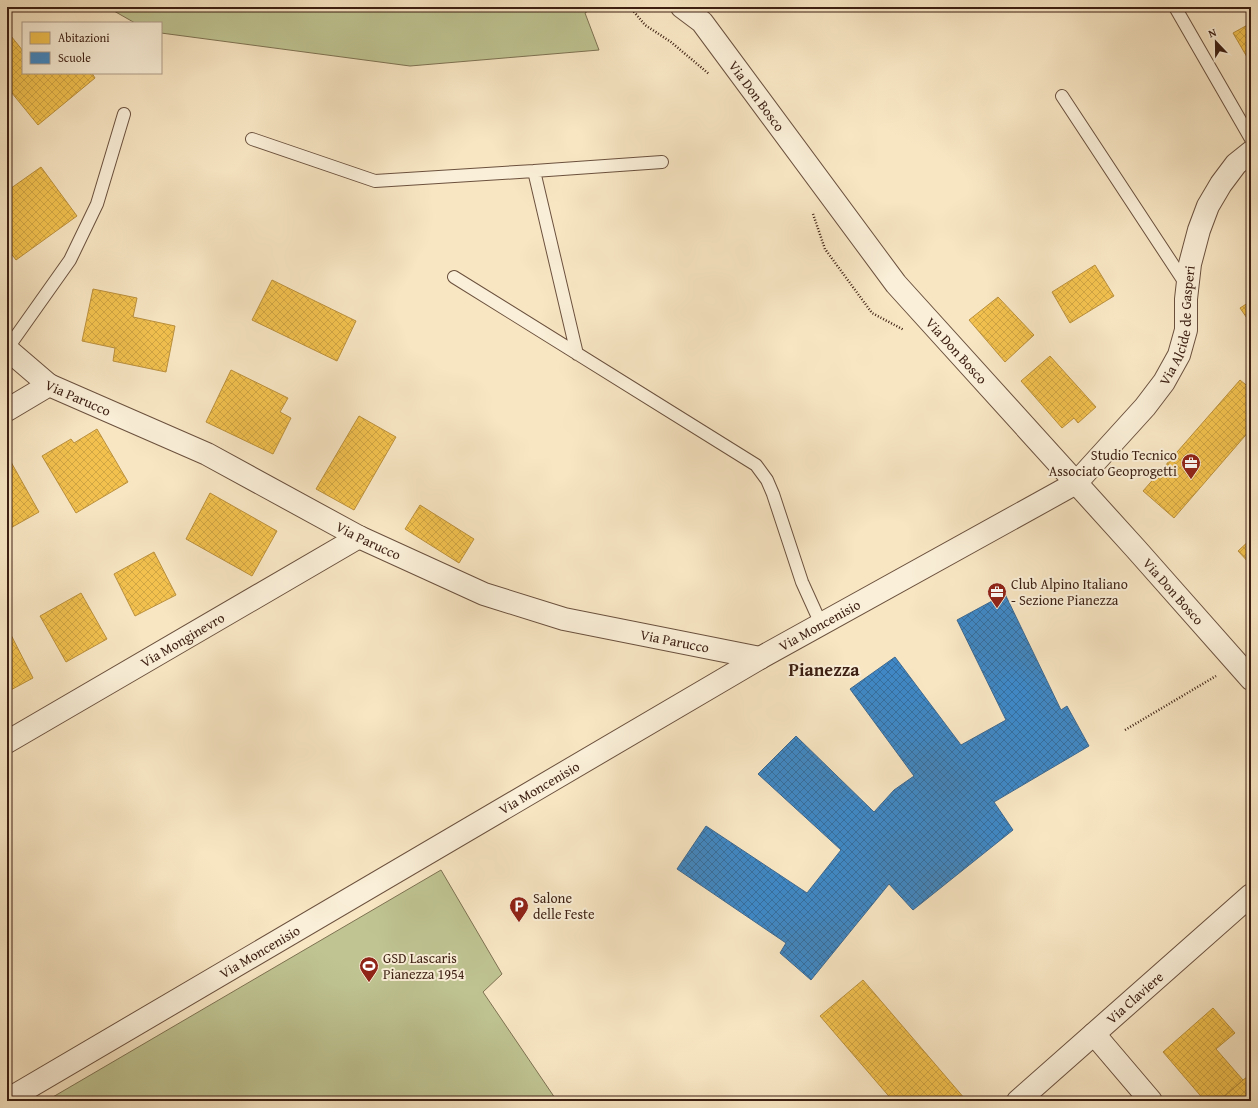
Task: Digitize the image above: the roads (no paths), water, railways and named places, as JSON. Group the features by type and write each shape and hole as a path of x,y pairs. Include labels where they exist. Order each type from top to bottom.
{"street":[{"name":"Via Don Bosco","path":"682,7 702,22 896,284 1251,679"},
{"name":"Via Alcide de Gasperi","path":"1076,483 1144,407 1164,382 1179,355 1186,330 1186,299 1190,264 1199,230 1208,206 1221,184 1236,164 1251,152"},
{"name":"Via Parucco","path":"7,349 49,386 207,454 359,537 484,594 557,617 760,658"},
{"path":"7,410 49,386"},
{"name":"Via Moncenisio","path":"7,1100 760,658 1076,483"},
{"name":"Via Monginevro","path":"7,742 359,537"},
{"name":"Via Claviere","path":"1018,1101 1251,895"},
{"path":"1094,1034 1151,1101"}],"lane":[{"path":"1175,7 1251,139"},
{"path":"1062,96 1188,287"},
{"path":"7,349 70,260 97,204 124,114"},
{"path":"252,139 375,181 534,172 662,162"},
{"path":"534,172 577,354"},
{"path":"454,277 756,465 767,480 773,494 802,582 821,624"}],"place":[{"name":"Studio Tecnico Associato Geoprogetti","path":"1191,480"},
{"name":"Club Alpino Italiano - Sezione Pianezza","path":"997,609"},
{"name":"Salone delle Feste","path":"519,923"},
{"name":"GSD Lascaris Pianezza 1954","path":"369,983"}],"district":[{"name":"Pianezza","path":"824,669"}]}
